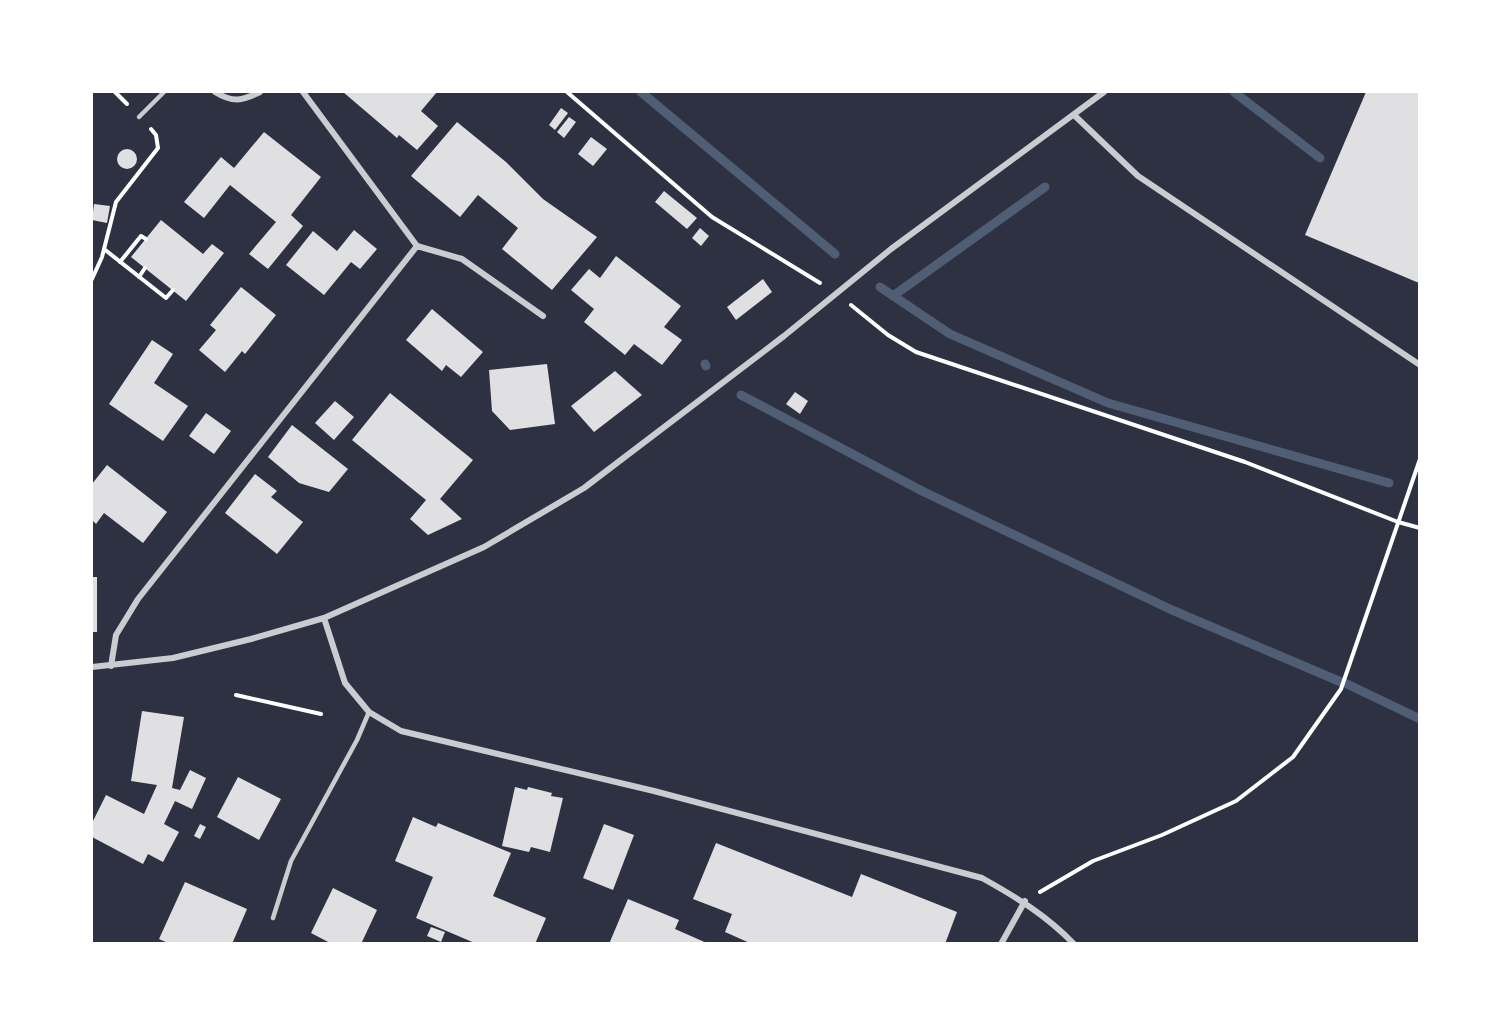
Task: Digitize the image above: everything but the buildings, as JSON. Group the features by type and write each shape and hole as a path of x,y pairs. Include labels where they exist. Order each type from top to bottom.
{"street":[{"path":"215,92 226,99 244,99 260,92"},
{"path":"303,92 417,246 462,259 543,316"},
{"path":"92,667 173,658 324,618 484,547 584,488 891,249 1104,92"},
{"path":"1074,115 1138,176 1419,365"},
{"path":"111,666 116,635 138,599 417,246"},
{"path":"324,618 345,683 369,712 401,731 654,791 982,878 1025,902 1055,924 1074,944"},
{"path":"1001,944 1025,902"}],"lane":[{"path":"139,117 164,92"},
{"path":"273,918 291,861 357,740 369,712"}],"path":[{"path":"567,92 712,217 837,293"},
{"path":"92,279 104,249 116,202 158,148 156,135 139,117"},
{"path":"120,262 141,236 146,239"},
{"path":"104,249 166,298 172,290"},
{"path":"139,277 145,268"},
{"path":"861,314 915,352 1245,462 1398,522 1419,528"},
{"path":"1025,902 1093,861 1162,835 1236,801 1293,757 1341,689 1419,459"},
{"path":"236,695 321,714"}],"waterway":[{"path":"641,92 835,254"},
{"path":"1234,92 1320,158"},
{"path":"893,296 1045,187"},
{"path":"880,287 950,334 1108,403 1389,483"},
{"path":"741,395 922,491 1172,610 1341,682"},
{"path":"1347,684 1420,719"}]}
